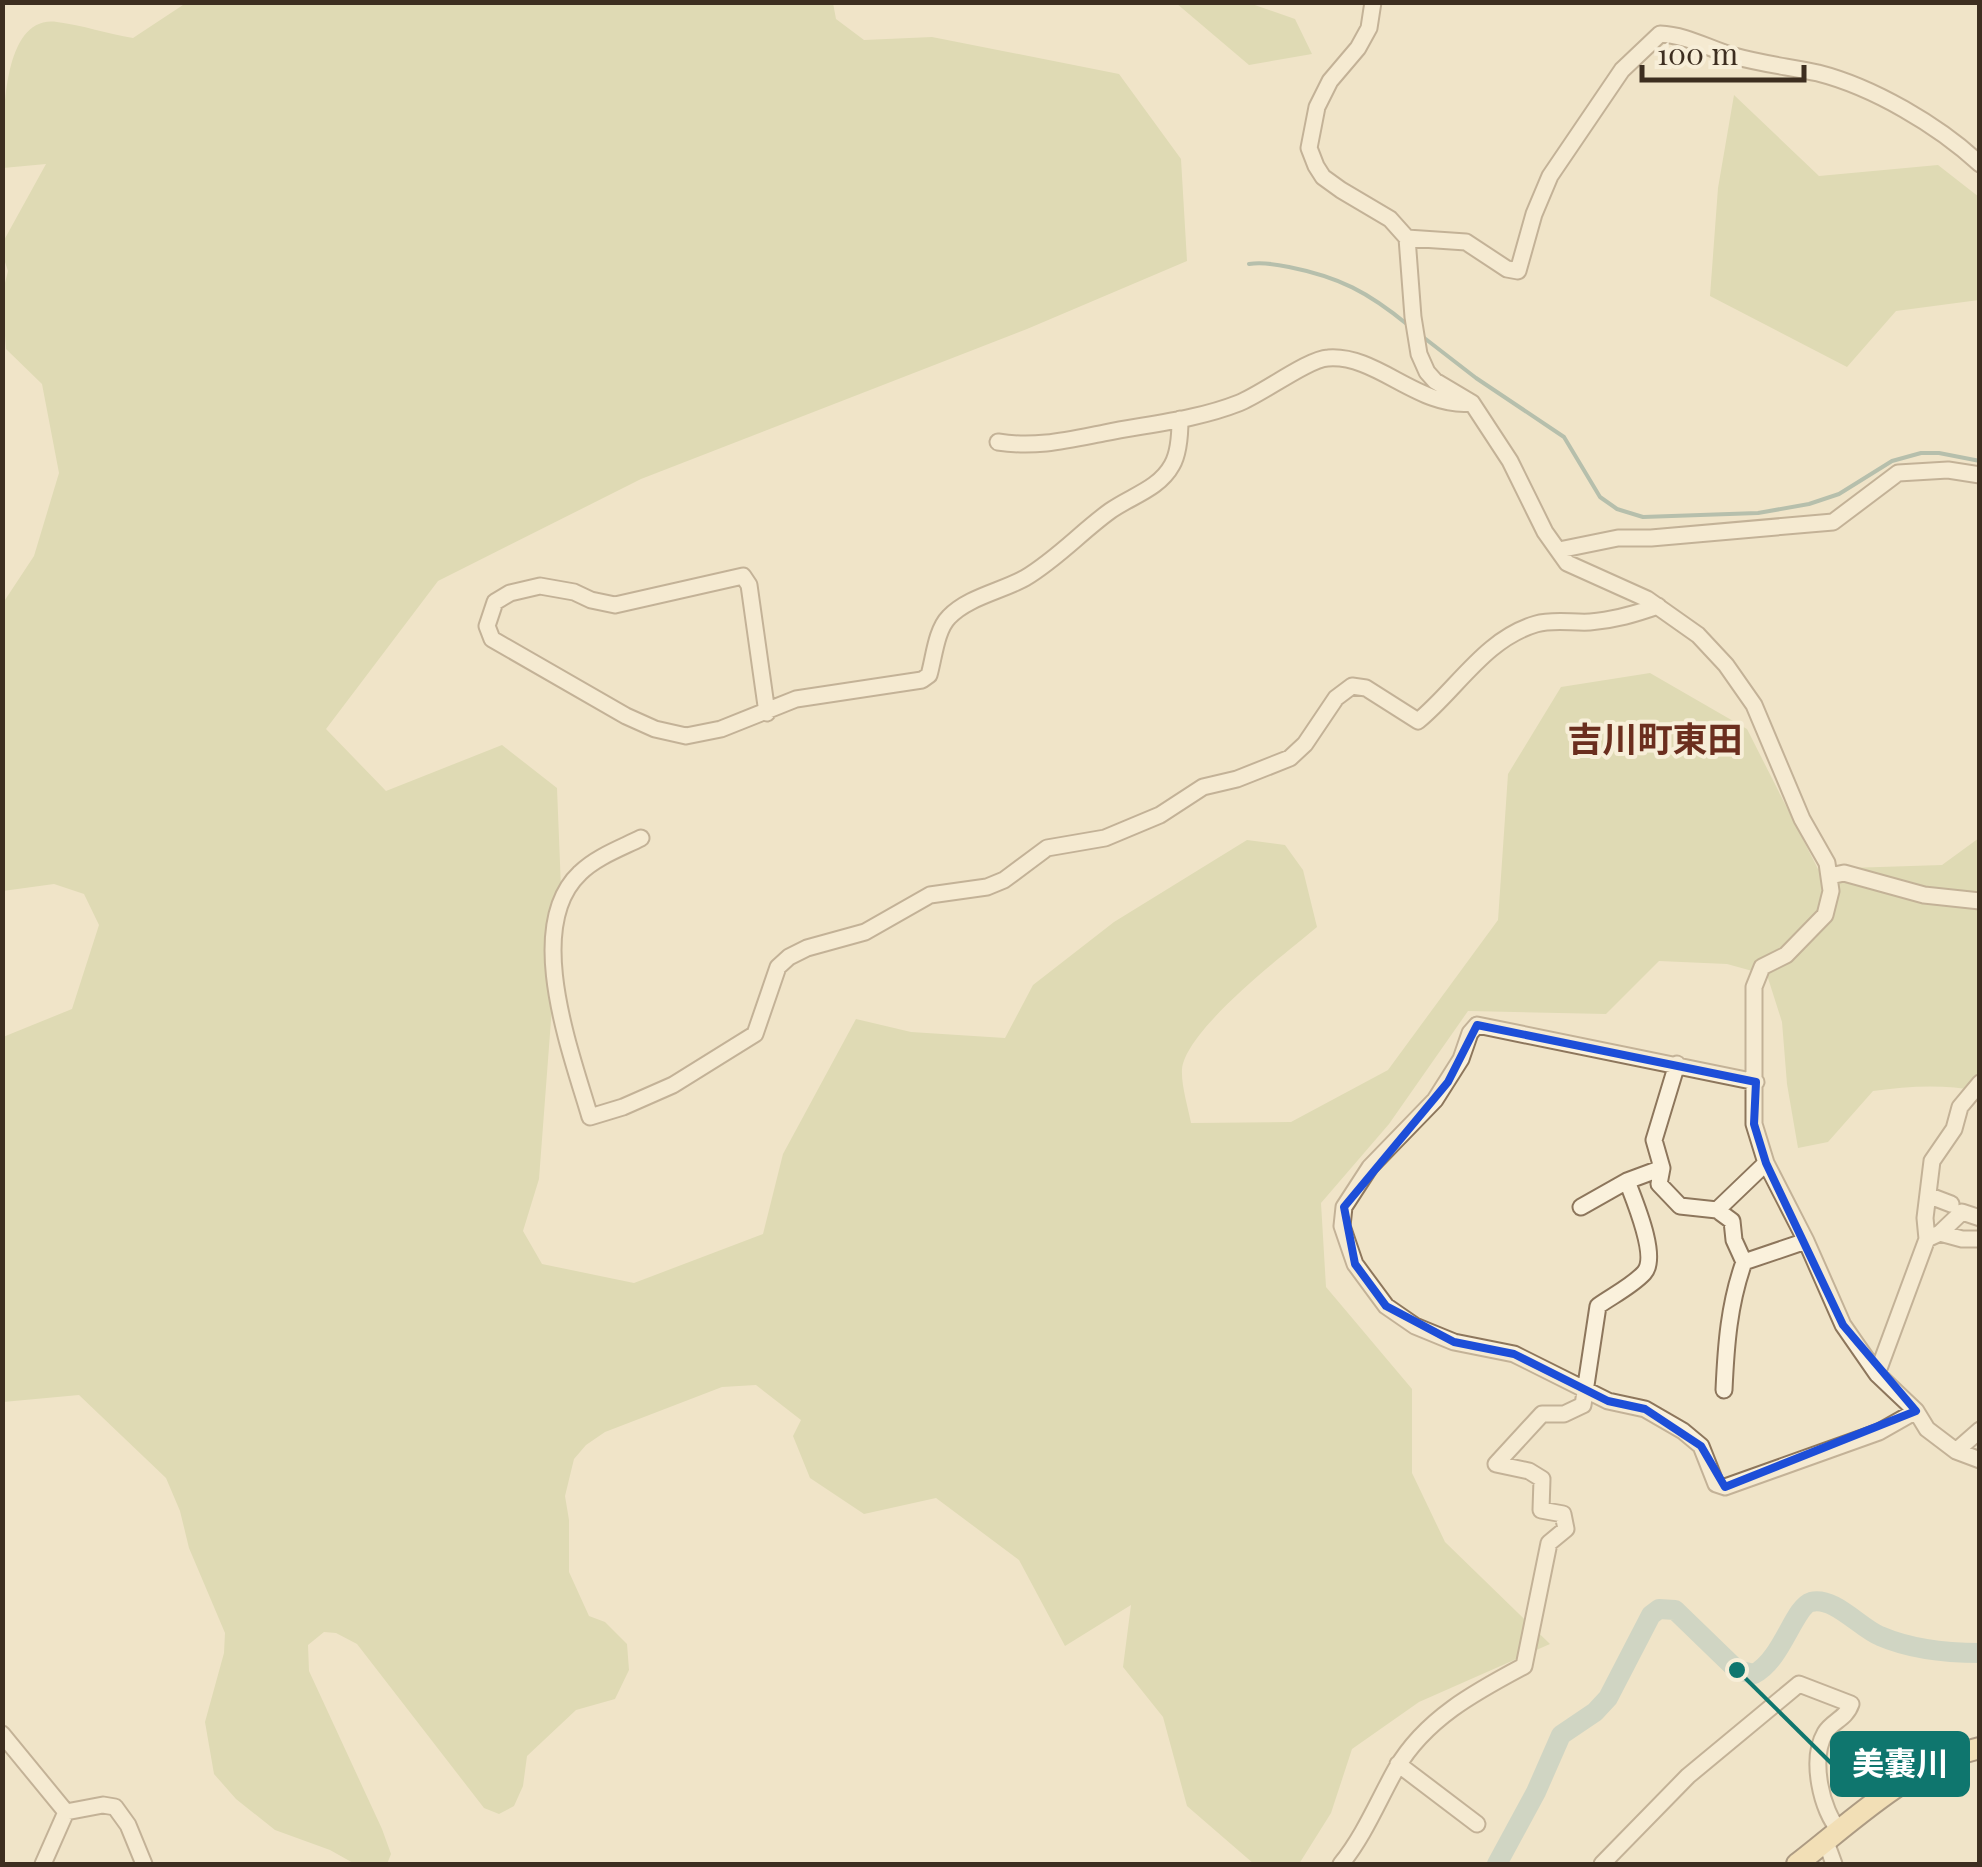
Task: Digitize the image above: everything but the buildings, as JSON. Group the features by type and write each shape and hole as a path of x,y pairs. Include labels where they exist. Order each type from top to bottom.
{"main road":[{"path":"1797,1864 1923,1770 1980,1748"}],"street":[{"path":"1373,2 1369,28 1317,107 1309,148 1324,177 1390,219 1407,238 1419,354 1435,380 1472,404 1510,461 1546,532 1567,562 1658,606 1698,636 1726,665 1754,705 1774,756 1827,863 1831,891 1825,915 1786,955 1762,967 1754,987 1754,1124 1766,1163 1843,1324 1878,1374 1928,1428 1956,1451 1980,1460"},
{"path":"1407,238 1466,242 1507,269 1518,271 1534,214 1550,176 1622,70 1660,34 1678,35 1732,56 1821,74 1872,92 1974,158 1980,137"},
{"path":"998,442 1042,444 1180,419 1236,404 1328,358 1357,363 1439,401 1472,404"},
{"path":"767,714 749,585 743,576 614,605 540,586 510,593 496,602 487,626 492,639 626,716 655,729 686,736 721,730 767,714 796,699 922,680 930,675 949,617 1037,570 1166,472 1174,463 1180,419"},
{"path":"1559,550 1618,538 1833,522 1898,473 1948,470 1980,475"},
{"path":"641,838 580,872 559,906 553,937 558,995 590,1116 623,1108 673,1085 755,1034 778,967 790,957 807,948 865,932 930,895 987,887 1004,880 1046,848 1105,838 1160,815 1203,787 1237,779 1290,758 1305,744 1336,698 1352,686 1366,688 1418,721 1472,666 1515,632 1540,622 1622,619 1658,606"},
{"path":"1830,876 1844,873 1924,895 1980,901"},
{"path":"1756,1082 1477,1025 1436,1100 1370,1168 1344,1207 1342,1226 1355,1264 1386,1306 1428,1331 1454,1342 1514,1354 1608,1401 1645,1409 1683,1431 1701,1446 1716,1484 1725,1487 1878,1432 1916,1411"},
{"path":"1677,1064 1654,1140 1662,1168 1658,1184 1680,1206 1718,1210 1732,1222 1734,1240 1744,1262 1726,1331 1724,1390"},
{"path":"1933,1236 1925,1218 1932,1160 1954,1128 1960,1107 1980,1084"},
{"path":"1718,1210 1766,1163"},
{"path":"1581,1207 1627,1181 1662,1168"},
{"path":"1341,1864 1398,1764 1434,1723 1470,1695 1524,1666 1549,1543 1566,1529 1563,1514 1541,1510 1542,1479 1530,1471 1496,1464 1542,1414 1564,1414 1583,1404 1598,1306 1647,1271 1650,1260 1642,1222 1627,1181"},
{"path":"1930,1196 1951,1204"},
{"path":"1878,1374 1933,1236 1962,1212 1980,1218"},
{"path":"1933,1236 1980,1239"},
{"path":"1744,1262 1806,1240"},
{"path":"1956,1451 1980,1430"},
{"path":"1602,1864 1688,1776 1799,1684 1851,1704 1848,1712 1825,1733 1818,1766 1833,1837 1834,1864"},
{"path":"2,1734 66,1812"},
{"path":"1398,1764 1477,1824"},
{"path":"66,1812 103,1804 116,1807 144,1864"},
{"path":"43,1864 66,1812"}],"highlighted area":[{"path":"1477,1025 1756,1082 1754,1124 1766,1163 1843,1325 1916,1411 1725,1487 1701,1446 1645,1409 1608,1401 1514,1354 1454,1342 1386,1306 1355,1264 1344,1207 1448,1082"}],"green space":[{"path":"186,3 833,3 836,19 864,40 932,37 1119,74 1181,159 1187,261 1027,329 641,479 438,581 326,729 386,791 502,745 557,788 561,888 539,1179 523,1231 542,1264 634,1283 763,1234 783,1154 856,1019 911,1032 1005,1038 1033,985 1114,922 1247,840 1285,845 1303,870 1317,927 1218,1013 1188,1052 1182,1075 1191,1123 1291,1122 1388,1070 1498,920 1508,774 1561,687 1650,673 1747,729 1818,869 1942,865 1979,838 1979,1091 1926,1086 1873,1091 1828,1142 1798,1148 1782,1022 1767,975 1727,964 1659,961 1606,1014 1468,1011 1389,1124 1321,1203 1326,1287 1412,1389 1412,1473 1445,1542 1550,1644 1419,1702 1352,1749 1331,1813 1299,1864 1254,1864 1187,1806 1163,1717 1123,1667 1131,1605 1065,1646 1019,1560 936,1498 864,1514 810,1478 793,1436 801,1420 756,1385 722,1387 605,1432 574,1459 565,1496 569,1572 589,1616 605,1622 627,1644 629,1670 615,1699 576,1710 527,1756 523,1786 514,1806 499,1814 484,1808 357,1644 336,1633 324,1632 308,1645 309,1671 382,1829 391,1854 387,1864 355,1864 330,1850 275,1830 236,1799 214,1774 205,1722 224,1653 225,1633 189,1548 166,1478 79,1395 3,1402 3,1037 72,1009 99,925 84,894 54,884 3,891 3,603 34,556 59,473 42,384 6,349 2,295 8,271 3,242 46,164 3,168 5,101 15,53 25,35 38,24 57,22 133,38"},
{"path":"1176,3 1249,3 1295,19 1312,54 1249,65"},
{"path":"1734,95 1819,176 1938,165 1979,197 1979,300 1896,311 1847,367 1710,296 1718,188"}],"waterway":[{"path":"1249,264 1284,266 1338,281 1380,303 1408,325"},
{"path":"1423,337 1564,437 1600,497 1617,509 1643,517 1758,513 1809,504 1839,494 1892,461 1921,453 1980,461"},
{"path":"1497,1864 1561,1735 1608,1698 1651,1615 1659,1609 1675,1610 1737,1670 1754,1674 1772,1658 1805,1606 1820,1601 1872,1632 1904,1644 1980,1653"}],"place":[{"name":"美嚢川","path":"1737,1670"}],"district":[{"name":"吉川町東田","path":"1655,740"}]}
